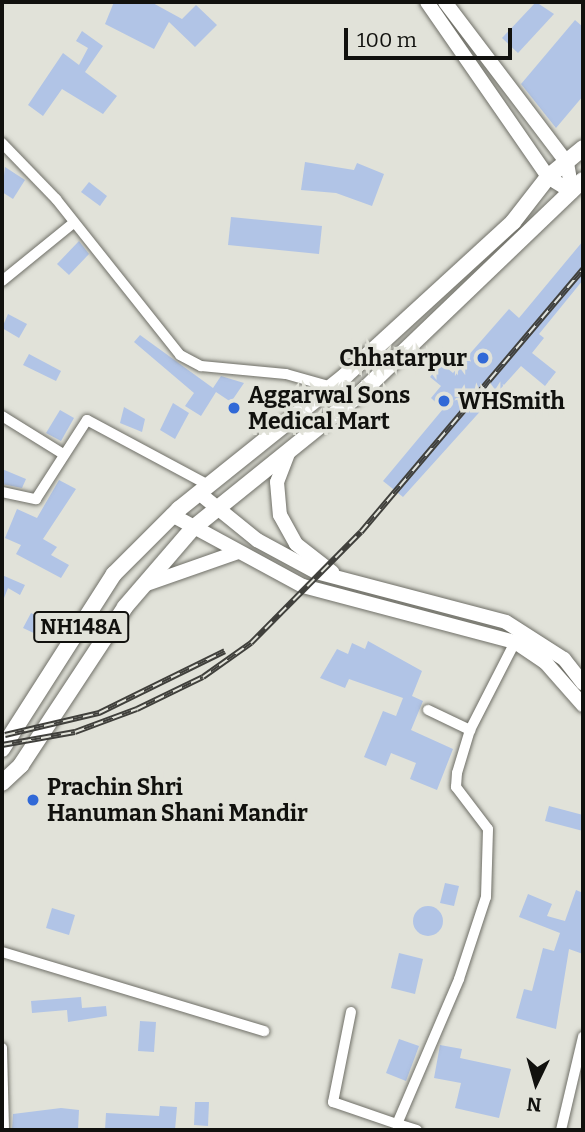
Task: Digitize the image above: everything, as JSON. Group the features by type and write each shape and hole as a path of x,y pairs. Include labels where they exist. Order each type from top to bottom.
{"highway":[{"name":"NH148A","path":"2,749 114,574 172,515 332,387 513,222 548,177 583,148"},
{"name":"NH148A","path":"2,783 21,765 140,586 192,529 214,507 289,452 364,390 578,186"}],"main road":[{"path":"427,2 548,177 578,186"},
{"path":"445,2 566,163 578,186"},
{"path":"289,452 277,482 280,515 296,544 337,575"},
{"path":"204,489 214,507 257,540 316,572 337,575 506,622 564,659 583,683"},
{"path":"172,515 192,529 303,586 515,642 546,663 583,705"},
{"path":"140,586 238,552"}],"street":[{"path":"2,143 56,199 71,225 180,355 201,366 286,374 332,387"},
{"path":"2,281 71,225"},
{"path":"2,416 63,454"},
{"path":"2,492 36,499 81,425 96,421 204,489"},
{"path":"397,1124 459,979 485,897 488,829 456,787 470,730 515,642"},
{"path":"428,710 470,730"},
{"path":"2,952 264,1031"},
{"path":"351,1012 333,1102 416,1130"},
{"path":"561,1130 583,1037"},
{"path":"3,1055 4,1130"}],"building":[{"path":"114,2 151,2 182,19 196,5 217,25 195,47 169,22 154,49 105,24"},
{"path":"536,2 554,14 518,53 502,38"},
{"path":"575,20 583,27 583,96 556,128 521,84"},
{"path":"82,31 103,46 85,72 117,96 103,114 62,89 43,116 28,105 63,53 79,65 88,48 76,41"},
{"path":"305,162 354,170 357,163 384,174 372,206 336,193 301,190"},
{"path":"5,167 25,180 13,199 2,192"},
{"path":"89,182 107,196 100,206 81,192"},
{"path":"231,217 322,226 319,254 228,245"},
{"path":"79,241 89,254 69,275 57,264"},
{"path":"583,241 583,280 539,334 544,338 532,353 556,372 545,386 521,366 403,497 383,481 443,409 431,398 441,386 430,377 441,363 453,373 509,309 519,318"},
{"path":"8,314 27,324 19,338 2,328"},
{"path":"140,335 213,388 221,376 244,383 231,402 216,392 201,416 185,406 194,393 134,342"},
{"path":"29,354 61,371 56,381 23,365"},
{"path":"173,403 189,413 175,439 160,430"},
{"path":"124,407 145,419 142,432 120,423"},
{"path":"60,410 74,418 61,441 46,433"},
{"path":"2,469 26,479 22,488 2,484"},
{"path":"59,480 76,489 43,539 57,547 51,555 69,565 61,578 16,554 21,545 5,538 17,509 37,518"},
{"path":"2,575 25,585 20,595 8,588 2,603"},
{"path":"31,613 45,620 38,635 23,628"},
{"path":"368,641 422,671 412,696 423,701 411,730 453,749 437,790 410,779 416,763 391,753 386,766 364,757 383,711 396,716 403,698 349,679 345,688 320,678 337,649 348,654 352,643 365,649"},
{"path":"549,806 583,815 583,831 545,821"},
{"path":"445,883 459,886 454,906 440,903"},
{"path":"576,890 583,893 583,954 569,949 556,1029 516,1018 524,989 532,991 543,948 554,951 560,933 519,917 528,894 552,904 547,916 565,921"},
{"path":"428,906 439,910 443,921 439,932 428,936 417,932 413,921 417,910"},
{"path":"52,908 75,915 69,935 46,928"},
{"path":"399,953 423,959 415,994 391,988"},
{"path":"81,997 82,1008 106,1006 107,1016 68,1022 67,1010 32,1013 31,1001"},
{"path":"140,1021 156,1022 154,1052 138,1051"},
{"path":"399,1039 419,1046 406,1081 386,1073"},
{"path":"440,1045 462,1049 460,1058 511,1069 499,1118 455,1108 461,1083 434,1078"},
{"path":"195,1102 209,1102 208,1126 194,1125"},
{"path":"160,1106 177,1107 175,1130 105,1130 106,1113 159,1116"},
{"path":"61,1108 79,1110 78,1130 12,1130 13,1114"}],"railway":[{"path":"2,745 75,732 137,709 203,677 251,643 361,532 583,269"},
{"path":"5,735 99,713 225,651"}],"place":[{"name":"Chhatarpur","path":"483,358"},
{"name":"WHSmith","path":"444,401"},
{"name":"Aggarwal Sons Medical Mart","path":"234,408"},
{"name":"Prachin Shri Hanuman Shani Mandir","path":"33,800"}]}
